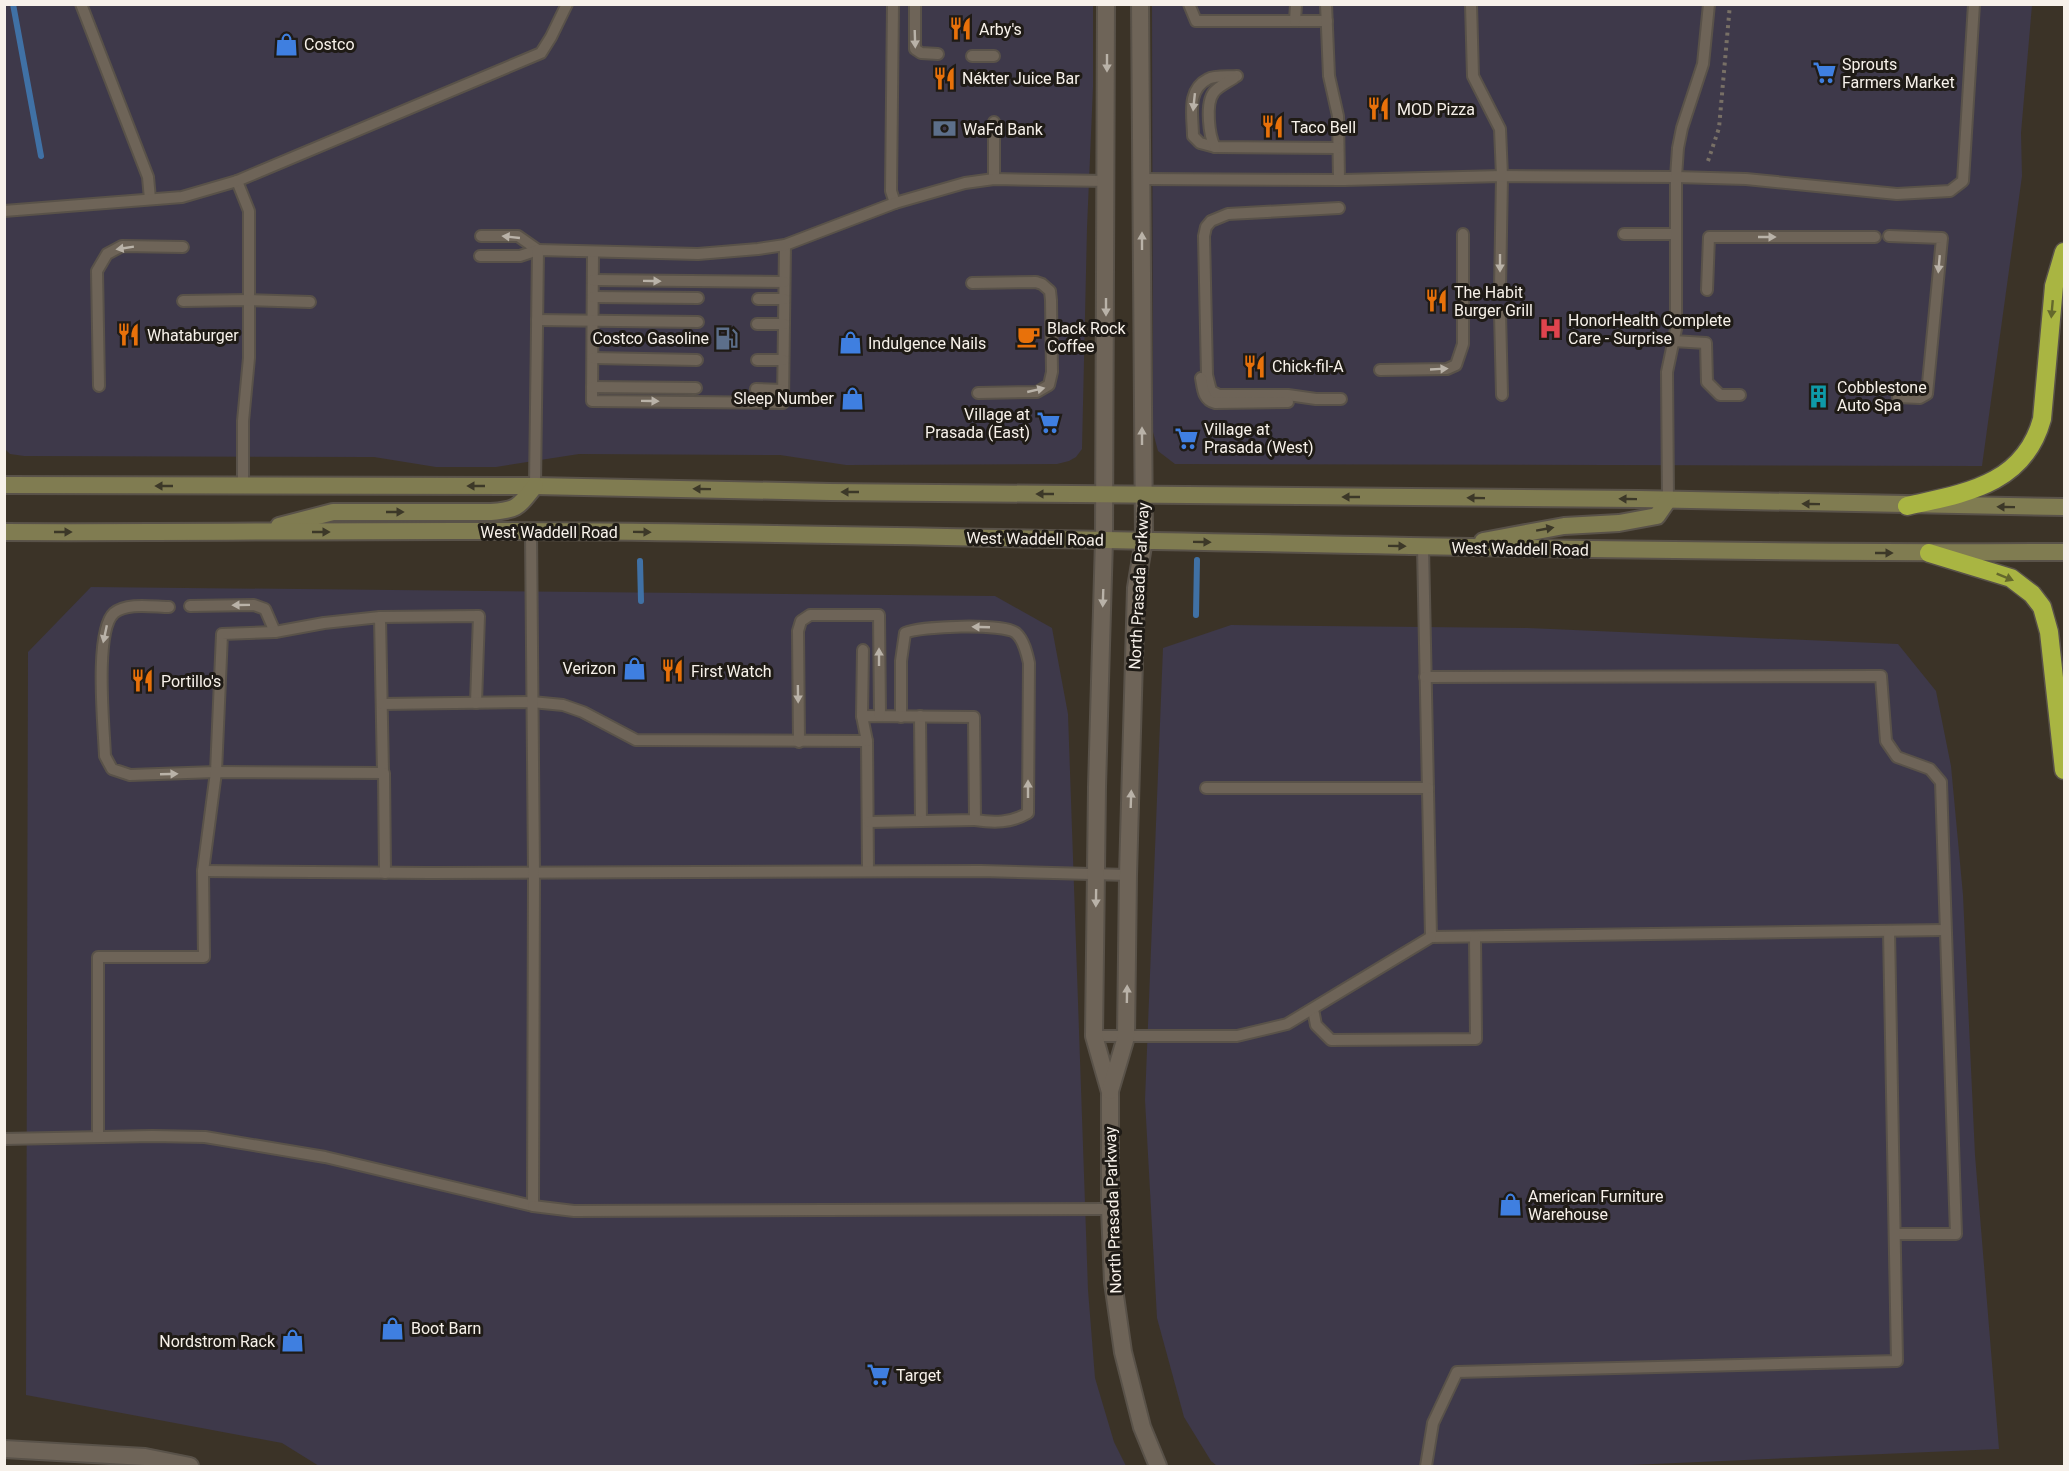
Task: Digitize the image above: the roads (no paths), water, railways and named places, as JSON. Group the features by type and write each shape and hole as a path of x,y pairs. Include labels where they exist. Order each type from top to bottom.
{"highway":[{"path":"1907,506 1974,490 2010,471 2030,450 2042,419 2054,286 2064,252"},
{"path":"1929,553 2011,578 2032,594 2042,607 2049,632 2052,674 2064,743 2064,770"}],"main road":[{"path":"4,485 535,486 2064,507"},
{"path":"255,532 333,512 510,511 519,506 535,486"},
{"path":"1446,548 1564,526 1639,521 1657,516 1668,500"},
{"name":"West Waddell Road","path":"4,532 531,532 1144,540 1446,548 1929,553 2064,552"}],"street":[{"name":"North Prasada Parkway","path":"1106,4 1104,540 1097,787 1094,1036 1110,1092 1110,1209 1113,1282 1123,1352 1142,1427 1158,1467"},
{"name":"North Prasada Parkway","path":"1110,1092 1126,1037 1136,588 1144,540 1140,5"},
{"path":"4,1449 145,1457 190,1467"}],"lane":[{"path":"81,4 148,177 150,199"},
{"path":"4,211 182,196 237,181 541,53 567,4"},
{"path":"893,4 891,191 895,203"},
{"path":"915,4 915,49 921,53 938,54"},
{"path":"1189,4 1196,21 1327,21"},
{"path":"1295,21 1296,4"},
{"path":"1326,4 1329,76 1338,116 1339,180"},
{"path":"1471,4 1473,76 1500,129 1502,176 1500,290"},
{"path":"1668,500 1667,372 1676,329 1676,177 1682,128 1703,64 1709,4"},
{"path":"1141,179 1676,177 1746,179 1897,194 1950,191 1963,181 1974,4"},
{"path":"972,56 994,56"},
{"path":"1215,147 1210,136 1210,100 1215,92 1237,76 1208,78 1192,97 1193,136 1200,143 1215,147 1338,148"},
{"path":"994,122 994,179"},
{"path":"480,256 520,256 538,250 698,254 758,249 785,245 895,203 965,183 994,179 1106,181"},
{"path":"237,181 249,211 249,358 243,421 243,487"},
{"path":"1339,208 1302,208 1228,214 1211,221 1206,227 1204,236 1206,375 1211,391 1219,395 1288,395 1316,399 1341,399"},
{"path":"1380,370 1447,369 1456,365 1463,344 1463,234"},
{"path":"1624,234 1676,234"},
{"path":"481,236 518,236 538,250"},
{"path":"1888,236 1942,238 1927,394 1920,398 1898,397"},
{"path":"1707,290 1708,237 1875,237"},
{"path":"592,252 592,400 783,403 785,245"},
{"path":"99,386 97,270 107,254 122,246 183,247"},
{"path":"535,486 538,250"},
{"path":"593,280 784,282"},
{"path":"972,283 1036,282 1047,287 1051,296 1052,372 1049,386 1038,392 978,393"},
{"path":"593,297 698,298"},
{"path":"758,299 784,299"},
{"path":"183,301 310,302"},
{"path":"1500,313 1502,395"},
{"path":"537,320 698,322"},
{"path":"757,324 784,324"},
{"path":"1673,341 1706,343 1707,382 1720,395 1740,395"},
{"path":"592,358 697,360"},
{"path":"757,360 783,360"},
{"path":"592,387 696,388"},
{"path":"756,389 783,390"},
{"path":"531,532 534,873 533,1206"},
{"path":"1423,547 1431,937"},
{"path":"190,606 254,605 265,609 275,632"},
{"path":"169,607 126,608 114,613 105,627 102,656 105,756 112,769 130,775 216,772 382,773"},
{"path":"799,742 798,631 801,621 810,615 879,615 880,716"},
{"path":"98,1137 98,957 204,957 203,870 216,772 222,634 275,632 324,623 380,617 479,616 476,703"},
{"path":"380,617 385,873"},
{"path":"869,822 975,820 996,823 1019,819 1028,813 1029,663 1018,634 1008,628 966,627 930,628 905,633 901,661 901,717"},
{"path":"862,650 862,716 867,741 868,871"},
{"path":"1425,677 1881,676 1886,741 1897,757 1930,769 1941,782 1956,1234 1896,1234"},
{"path":"382,704 532,702 563,705 583,712 636,740 867,741"},
{"path":"862,716 974,717 975,820"},
{"path":"920,716 921,821"},
{"path":"1206,788 1428,788"},
{"path":"203,870 534,873 981,870 1128,875"},
{"path":"1094,1036 1236,1036 1287,1024 1431,937 1945,930"},
{"path":"1425,1467 1433,1423 1457,1372 1897,1361 1889,931"},
{"path":"1313,1009 1316,1024 1331,1040 1476,1039 1475,937"},
{"path":"4,1139 206,1137 326,1157 533,1206 573,1211 1110,1209"}],"waterway":[{"path":"13,4 41,156"},
{"path":"1196,615 1197,560"},
{"path":"640,561 641,601"}],"place":[{"name":"Arby's","path":"961,29"},
{"name":"Costco","path":"286,44"},
{"name":"Sprouts Farmers Market","path":"1824,73"},
{"name":"Nékter Juice Bar","path":"944,78"},
{"name":"MOD Pizza","path":"1379,109"},
{"name":"Taco Bell","path":"1273,127"},
{"name":"WaFd Bank","path":"945,129"},
{"name":"The Habit Burger Grill","path":"1436,301"},
{"name":"HonorHealth Complete Care - Surprise","path":"1550,329"},
{"name":"Whataburger","path":"129,335"},
{"name":"Black Rock Coffee","path":"1029,337"},
{"name":"Costco Gasoline","path":"727,338"},
{"name":"Indulgence Nails","path":"850,343"},
{"name":"Chick-fil-A","path":"1254,366"},
{"name":"Cobblestone Auto Spa","path":"1819,396"},
{"name":"Sleep Number","path":"852,398"},
{"name":"Village at Prasada (East)","path":"1048,423"},
{"name":"Village at Prasada (West)","path":"1186,438"},
{"name":"Verizon","path":"634,668"},
{"name":"First Watch","path":"673,671"},
{"name":"Portillo's","path":"143,681"},
{"name":"American Furniture Warehouse","path":"1510,1205"},
{"name":"Boot Barn","path":"393,1328"},
{"name":"Nordstrom Rack","path":"293,1341"},
{"name":"Target","path":"878,1375"}]}
